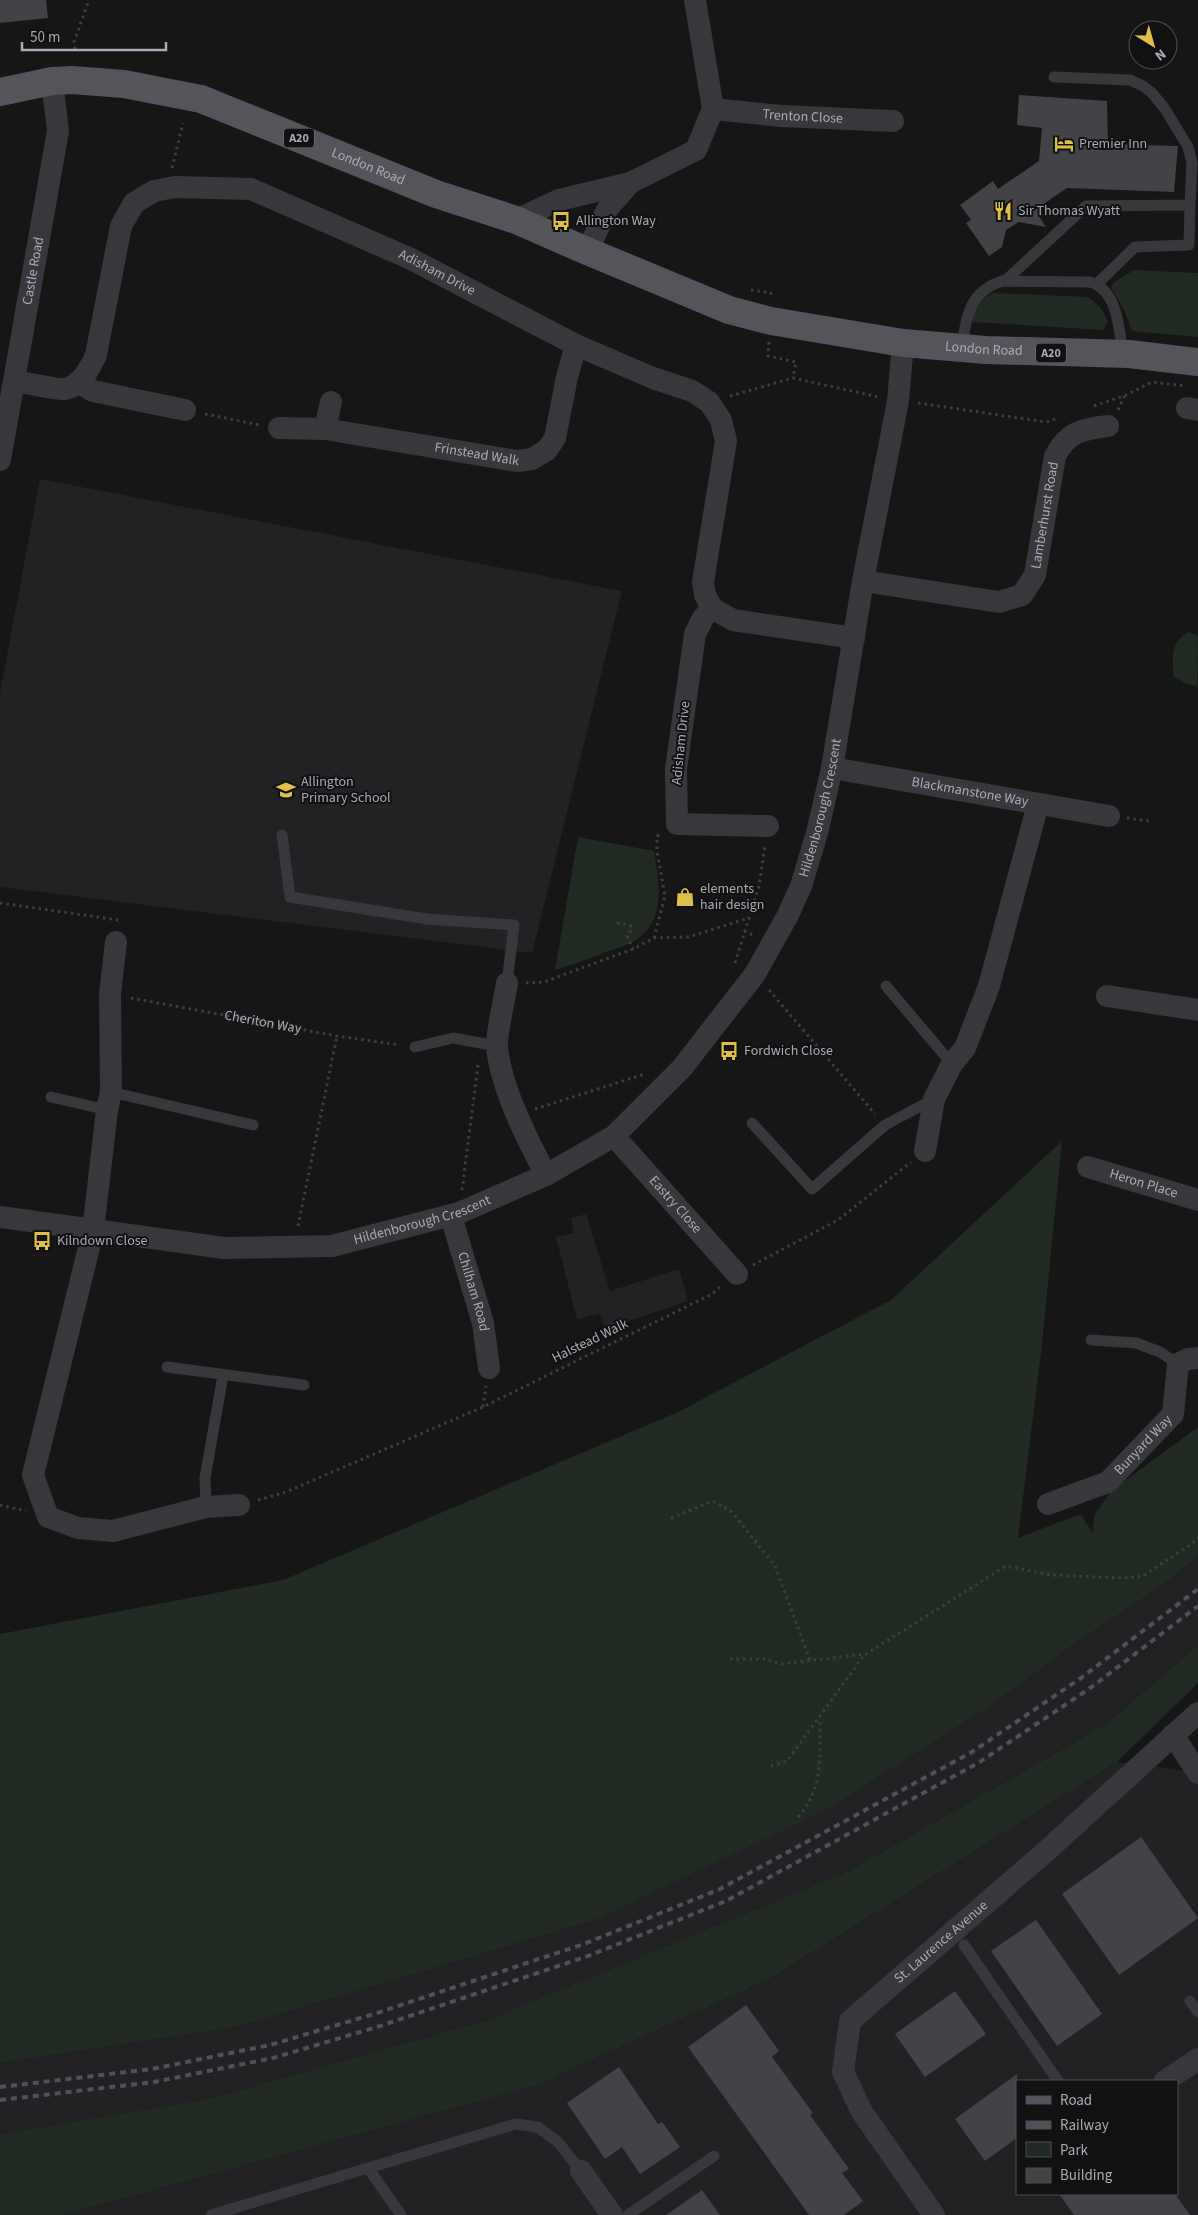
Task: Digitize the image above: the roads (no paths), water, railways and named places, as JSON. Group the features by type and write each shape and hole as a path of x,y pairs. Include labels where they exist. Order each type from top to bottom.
{"main road":[{"name":"London Road","path":"0,92 52,81 124,84 202,99 436,194 516,220 729,310 770,321 903,343 961,349 1123,354 1193,392"}],"street":[{"path":"516,220 559,200 630,183 696,150 713,109 695,0"},
{"name":"Castle Road","path":"0,460 58,130 52,81"},
{"name":"Trenton Close","path":"713,109 781,116 893,121"},
{"path":"586,251 608,208 630,183"},
{"name":"Adisham Drive","path":"78,382 89,371 96,355 121,226 134,203 154,191 167,188 251,189 409,258 576,345 653,378 692,391 709,402 721,420 726,441 703,582 705,595 712,608 703,618 695,634 676,769 677,824 768,826"},
{"name":"Hildenborough Crescent","path":"0,1217 224,1248 332,1246 455,1215 546,1175 614,1136 682,1068 745,970 788,915 800,886 817,833 832,768 863,581 898,401 903,343"},
{"name":"Frinstead Walk","path":"279,428 325,428 517,461 532,459 547,450 555,438 567,377 576,345"},
{"path":"14,381 65,389 78,382 93,391 185,410"},
{"path":"325,428 331,402"},
{"name":"Lamberhurst Road","path":"863,581 999,602 1022,595 1036,575 1055,456 1060,446 1070,436 1085,429 1108,426"},
{"path":"712,608 733,620 854,638"},
{"name":"Blackmanstone Way","path":"832,768 1109,816"},
{"path":"926,1151 934,1099 952,1064 965,1048 989,986 1038,804"},
{"path":"116,942 110,994 109,1101 93,1231 33,1475 48,1517 78,1528 113,1530 206,1507 239,1505"},
{"path":"507,983 489,1044 529,1144 546,1175"},
{"path":"1107,996 1198,1010"},
{"name":"Eastry Close","path":"614,1136 737,1274"},
{"name":"Heron Place","path":"1088,1167 1198,1200"},
{"name":"Chilham Road","path":"455,1215 483,1323 489,1368"},
{"name":"Bunyard Way","path":"1048,1504 1108,1482 1173,1414 1188,1361"},
{"name":"St. Laurence Avenue","path":"932,2214 862,2112 843,2072 850,2021 1044,1854 1198,1713"},
{"path":"1173,1735 1198,1773"},
{"path":"1166,2080 1198,2059"},
{"path":"581,2172 612,2215"}],"lane":[{"path":"1054,77 1130,80 1143,86 1152,93 1165,109 1188,147 1192,164 1189,245 1136,247 1097,284"},
{"path":"1005,281 1086,206 1190,205"},
{"path":"961,349 968,311 983,291 993,284 1005,281 1090,282 1100,285 1110,297 1116,313 1123,354"},
{"path":"282,835 290,897 427,919 514,925 507,983"},
{"path":"886,986 952,1064"},
{"path":"415,1047 453,1038 489,1044"},
{"path":"51,1097 109,1101 253,1125"},
{"path":"752,1123 812,1189 884,1125 934,1099"},
{"path":"1091,1340 1136,1343 1188,1361"},
{"path":"167,1367 304,1385"},
{"path":"206,1507 205,1478 223,1374"},
{"path":"964,1945 1057,2080"},
{"path":"1190,2001 1198,2012"},
{"path":"211,2215 516,2124 538,2127 558,2142 581,2172"},
{"path":"628,2215 714,2156"},
{"path":"368,2168 401,2215"}],"railway":[{"path":"0,2087 152,2069 270,2045 374,2014 584,1944 720,1889 972,1752 1081,1678 1198,1589"},
{"path":"0,2100 154,2082 273,2058 377,2027 588,1956 726,1901 978,1763 1089,1689 1198,1606"}],"place":[{"name":"Premier Inn","path":"1064,144"},
{"name":"Sir Thomas Wyatt","path":"1003,211"},
{"name":"Allington Way","path":"561,221"},
{"name":"Allington Primary School","path":"286,790"},
{"name":"elements hair design","path":"685,897"},
{"name":"Fordwich Close","path":"729,1051"},
{"name":"Kilndown Close","path":"42,1241"}]}
